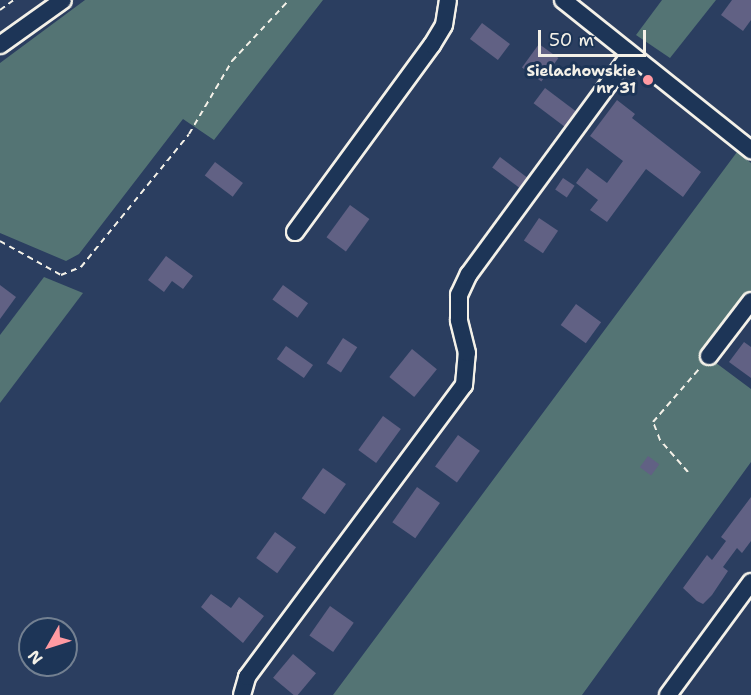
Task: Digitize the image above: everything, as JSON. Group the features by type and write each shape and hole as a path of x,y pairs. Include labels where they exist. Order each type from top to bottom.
{"street":[{"path":"0,45 63,0"},
{"path":"295,232 432,45 444,25 448,0"},
{"path":"563,0 751,150"},
{"path":"242,695 247,677 464,385 467,353 459,320 459,295 470,274 630,55"},
{"path":"710,356 751,301"},
{"path":"668,695 751,582"}],"path":[{"path":"0,10 14,0"},
{"path":"0,241 61,275 81,267 189,134 232,61 289,0"},
{"path":"688,472 660,440 653,422 660,409 676,400 710,356"}],"green space":[{"path":"85,0 323,0 214,140 183,119 79,254 66,261 0,233 0,63"},
{"path":"662,0 716,0 670,58 636,35"},
{"path":"737,152 751,163 751,290 704,354 751,389 751,462 582,695 333,695"},
{"path":"44,277 83,293 0,403 0,335"}],"building":[{"path":"732,0 751,0 751,20 743,31 721,15"},
{"path":"482,23 510,44 498,60 470,39"},
{"path":"539,44 558,58 541,82 522,67"},
{"path":"545,88 576,111 565,127 534,103"},
{"path":"617,100 635,114 632,118 701,172 683,197 646,169 607,222 590,210 598,200 576,183 587,168 607,183 623,161 590,136"},
{"path":"500,157 527,177 519,188 492,167"},
{"path":"215,162 243,183 233,197 205,176"},
{"path":"563,178 575,186 567,197 555,190"},
{"path":"350,205 369,219 346,251 326,237"},
{"path":"539,218 558,231 543,253 524,240"},
{"path":"166,256 193,276 183,289 172,281 164,292 148,280"},
{"path":"0,285 16,297 0,319"},
{"path":"283,285 308,303 297,318 272,300"},
{"path":"576,304 601,322 586,343 561,325"},
{"path":"343,338 357,347 341,372 327,363"},
{"path":"744,342 751,347 751,378 729,362"},
{"path":"286,346 313,365 304,378 277,359"},
{"path":"412,349 437,369 414,397 389,377"},
{"path":"383,416 401,429 376,463 358,450"},
{"path":"458,435 480,451 457,482 435,467"},
{"path":"648,456 659,464 651,476 640,467"},
{"path":"323,468 346,484 325,514 302,498"},
{"path":"417,487 440,503 415,538 392,522"},
{"path":"751,497 751,541 742,553 737,548 723,567 728,571 703,604 683,588 707,555 712,560 726,541 721,537"},
{"path":"275,532 296,547 277,573 256,558"},
{"path":"211,594 231,608 239,597 264,616 243,643 201,607"},
{"path":"330,606 354,623 333,652 309,635"},
{"path":"293,654 316,673 298,695 294,695 273,678"}],"place":[{"name":"Sielachowskie nr 31","path":"648,80"}]}
